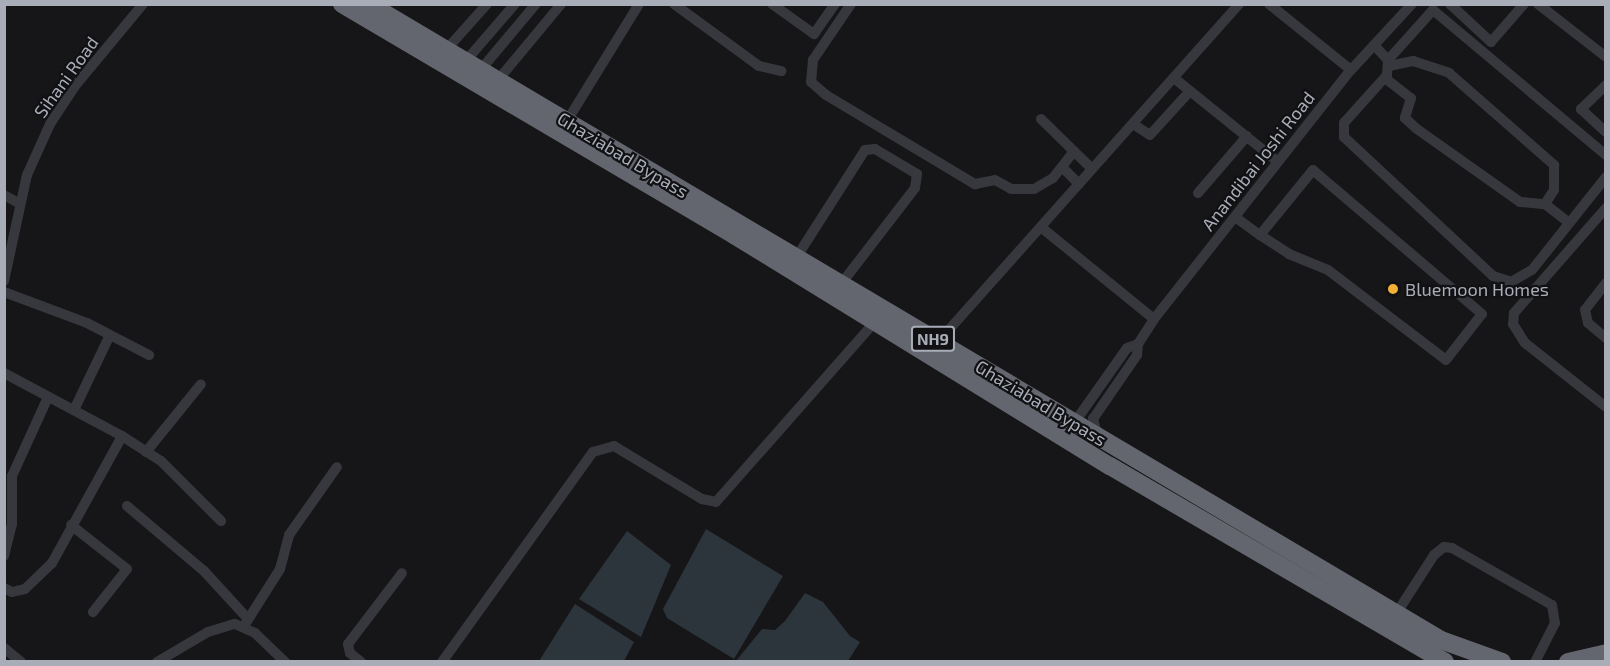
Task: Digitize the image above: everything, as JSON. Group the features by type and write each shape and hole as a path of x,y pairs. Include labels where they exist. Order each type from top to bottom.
{"highway":[{"name":"Ghaziabad Bypass","path":"342,4 469,71 874,323 1069,430 1099,437 1441,640 1502,662"},
{"name":"Ghaziabad Bypass","path":"369,4 446,50 469,71 498,80 938,342 1214,527 1445,662"},
{"path":"1214,527 1225,512"},
{"path":"1568,662 1605,653"}],"street":[{"name":"Sihani Road","path":"4,281 27,175 50,124 75,86 143,4"},
{"path":"446,50 487,4"},
{"path":"469,71 515,4"},
{"path":"469,71 536,4"},
{"path":"498,80 561,4"},
{"path":"567,122 639,4"},
{"path":"674,4 759,66 781,72"},
{"path":"772,4 814,34 835,4"},
{"path":"851,4 813,60 811,82 826,95 975,184 994,180 1011,189 1034,189 1053,178 1074,151"},
{"path":"938,342 1042,228 1239,4"},
{"path":"1269,4 1351,70"},
{"name":"Anandibai Joshi Road","path":"1099,437 1092,419 1137,355 1138,344 1154,319 1351,70 1412,4"},
{"path":"1450,4 1491,42 1524,4"},
{"path":"1538,4 1605,57"},
{"path":"1605,155 1433,10 1389,63 1385,78 1344,123 1344,137 1493,276 1520,280 1532,270 1605,177"},
{"path":"1374,45 1389,63"},
{"path":"1389,63 1413,61 1449,73 1554,165 1554,190 1545,204"},
{"path":"1174,78 1277,161"},
{"path":"1385,78 1411,98 1405,118 1417,129 1520,202 1545,204 1568,222"},
{"path":"1605,85 1581,109 1605,132"},
{"path":"1133,124 1150,135 1189,92"},
{"path":"1041,119 1092,169"},
{"path":"1198,193 1247,136"},
{"path":"796,258 865,150 875,149 917,174 915,188 842,285"},
{"path":"1062,167 1079,184"},
{"path":"1234,217 1260,235 1289,254 1328,270 1446,360 1482,314 1313,170 1260,235"},
{"path":"4,195 20,204"},
{"path":"1605,208 1514,313 1513,324 1525,343 1605,406"},
{"path":"1042,228 1154,319"},
{"path":"1605,283 1585,310 1588,323 1605,338"},
{"path":"4,292 110,335 149,355"},
{"path":"442,662 593,452 614,446 702,499 716,502 874,323"},
{"path":"74,411 110,335"},
{"name":"Anandibai Joshi Road","path":"1069,430 1127,348 1138,344"},
{"path":"4,373 122,436 146,452 177,475 221,521"},
{"path":"146,452 201,384"},
{"path":"4,556 12,524 8,491 20,452 48,397"},
{"path":"4,588 18,592 37,577 61,550 70,525 122,436"},
{"path":"157,662 208,632 245,622 280,569 292,530 337,467"},
{"path":"127,506 204,571 245,622 285,662"},
{"path":"70,525 127,569 93,612"},
{"path":"1396,614 1434,555 1444,547 1452,548 1552,605 1555,624 1535,662"},
{"path":"361,662 350,652 348,644 402,573"},
{"path":"4,648 21,662"}],"shaded area":[{"path":"706,529 783,576 734,659 667,618 663,609"},
{"path":"627,531 671,565 641,637 579,599"},
{"path":"805,593 823,602 850,636 860,642 848,661 736,661 762,629 775,630 785,621"},
{"path":"575,604 634,642 624,661 539,661"}],"place":[{"name":"Bluemoon Homes","path":"1393,289"}]}
